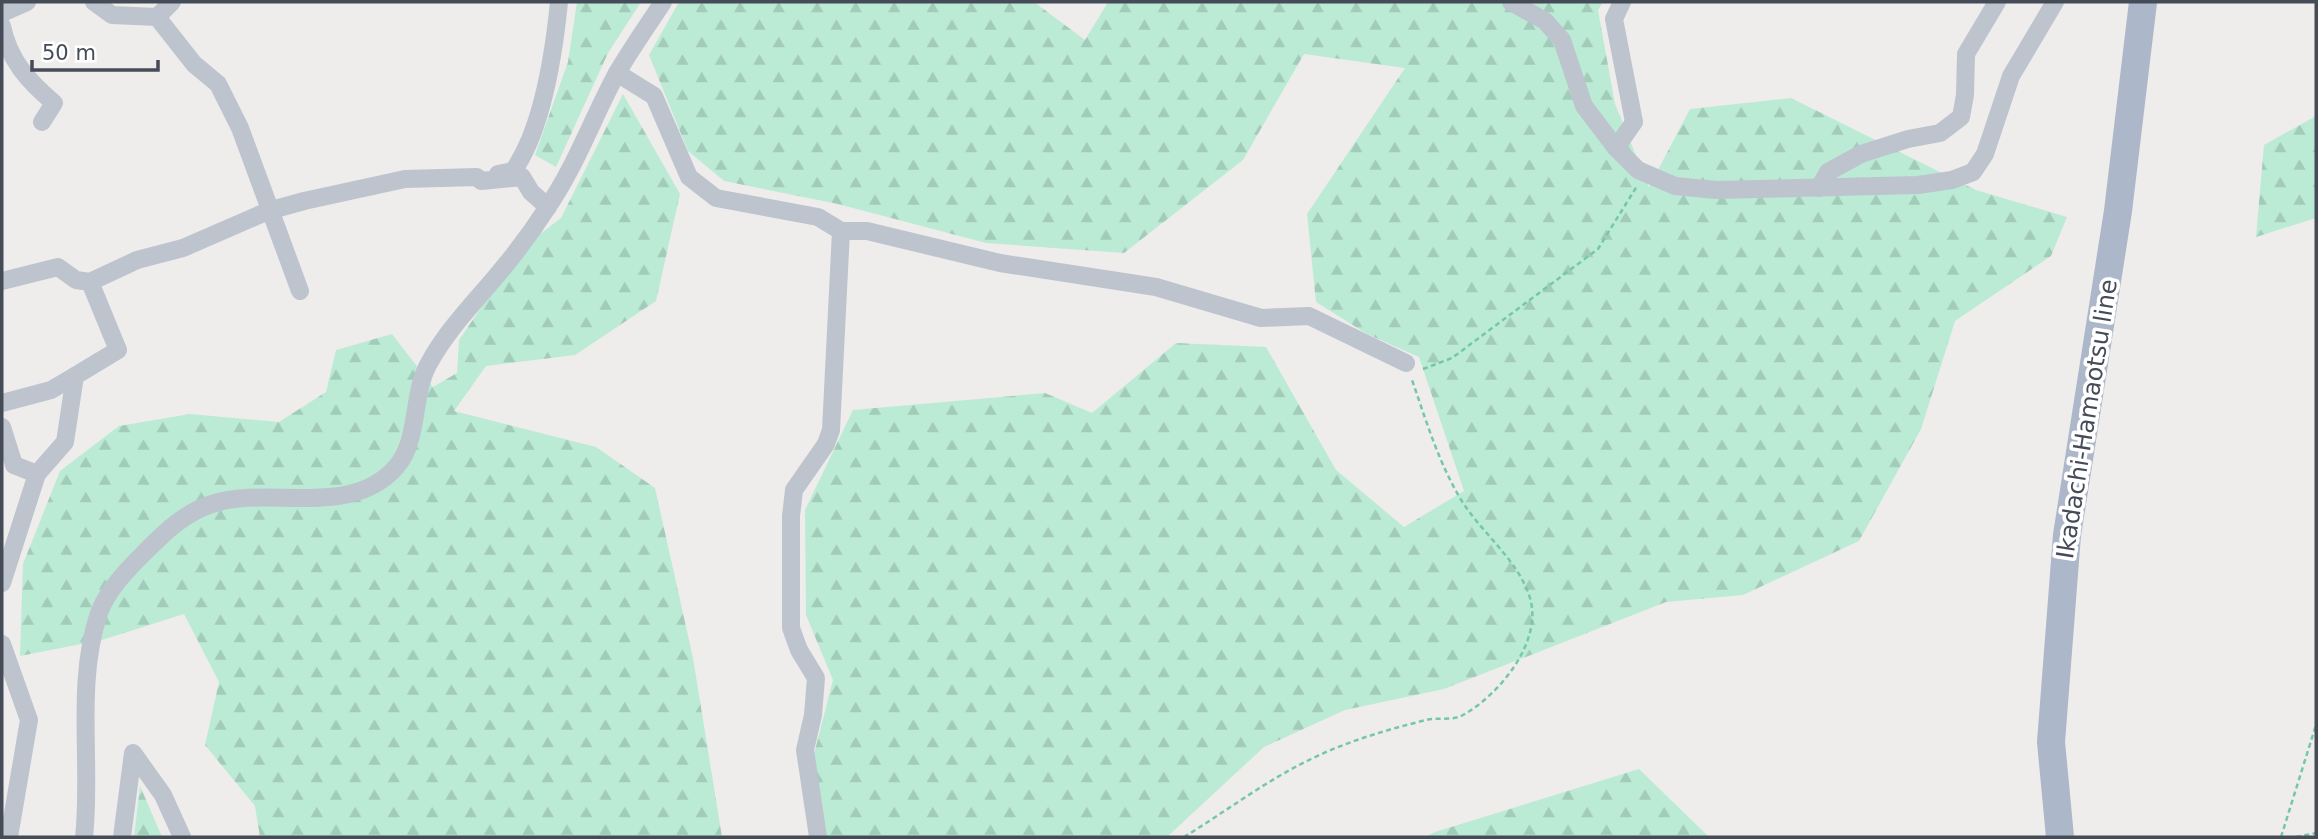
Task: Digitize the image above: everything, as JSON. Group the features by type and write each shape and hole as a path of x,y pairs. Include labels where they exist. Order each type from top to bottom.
{"main road":[{"name":"Ikadachi-Hamaotsu line","path":"2060,837 2051,742 2067,535 2118,211 2143,2"}],"street":[{"path":"2,13 27,2"},
{"path":"94,2 112,15 157,17 172,2"},
{"path":"2,281 58,267 76,280 90,282 136,260 183,248 268,211 405,179 477,177 513,171 524,156 554,59 559,2"},
{"path":"84,837 89,656 100,611 121,576 180,518 212,504 239,498 357,493 379,482 396,467 406,452 426,368 444,338 497,276 548,207 574,162 617,73 663,2"},
{"path":"1511,2 1545,22 1562,40 1584,106 1616,148 1638,170 1675,186 1716,190 1918,185 1952,180 1973,172 1985,154 2011,76 2055,2"},
{"path":"1616,148 1634,121 1614,19 1622,2"},
{"path":"1819,188 1828,172 1861,154 1908,139 1940,133 1961,117 1966,54 1985,27 1997,2"},
{"path":"157,17 194,64 218,84 240,128 268,211 300,291"},
{"path":"2,26 6,48 28,81 54,103 42,122"},
{"path":"617,73 654,96 689,177 716,198 818,217 841,231 867,231 1000,263 1156,287 1262,318 1309,316 1406,363"},
{"path":"477,177 481,181 522,177 531,192 548,207"},
{"path":"818,837 806,750 813,715 816,678 799,650 791,628 791,516 794,490 826,444 831,430 841,231"},
{"path":"2,403 51,390 118,350 90,282"},
{"path":"2,583 37,474 65,442 75,376"},
{"path":"2,427 14,465 37,474"},
{"path":"2,644 29,720 9,837"},
{"path":"122,837 133,753 163,796 182,837"}],"path":[{"path":"1406,363 1422,369 1452,358 1598,249 1646,173"},
{"path":"1184,837 1308,760 1328,751 1373,733 1432,718 1460,717 1501,683 1522,650 1531,630 1530,599 1518,574 1461,500 1440,460 1406,363"},
{"path":"2281,837 2316,725"},
{"path":"2296,837 2316,833"}],"green space":[{"path":"577,2 641,2 608,53 556,167 535,155 568,62"},
{"path":"679,2 1034,2 1085,40 1108,2 1603,2 1598,10 1615,104 1649,187 1690,109 1791,98 1976,190 2067,217 2051,256 1955,321 1921,429 1859,541 1743,595 1666,602 1444,689 1345,710 1264,747 1167,837 824,837 813,758 833,680 806,615 805,510 853,410 1045,393 1092,413 1176,343 1266,347 1336,470 1404,527 1464,491 1419,357 1367,334 1316,302 1307,214 1405,68 1304,54 1243,160 1124,253 986,243 838,204 724,181 688,151 649,55"},
{"path":"623,94 680,194 656,301 575,355 486,366 454,411 596,447 655,488 693,658 722,837 260,837 255,806 205,745 219,682 184,614 102,640 20,656 23,564 60,471 119,426 190,414 279,422 326,392 336,350 392,334 433,387 457,373 459,340 522,248 561,218"},
{"path":"2316,116 2316,218 2256,237 2264,145"},
{"path":"1639,769 1709,837 1425,837 1435,832"},
{"path":"140,786 162,837 134,837"}]}
